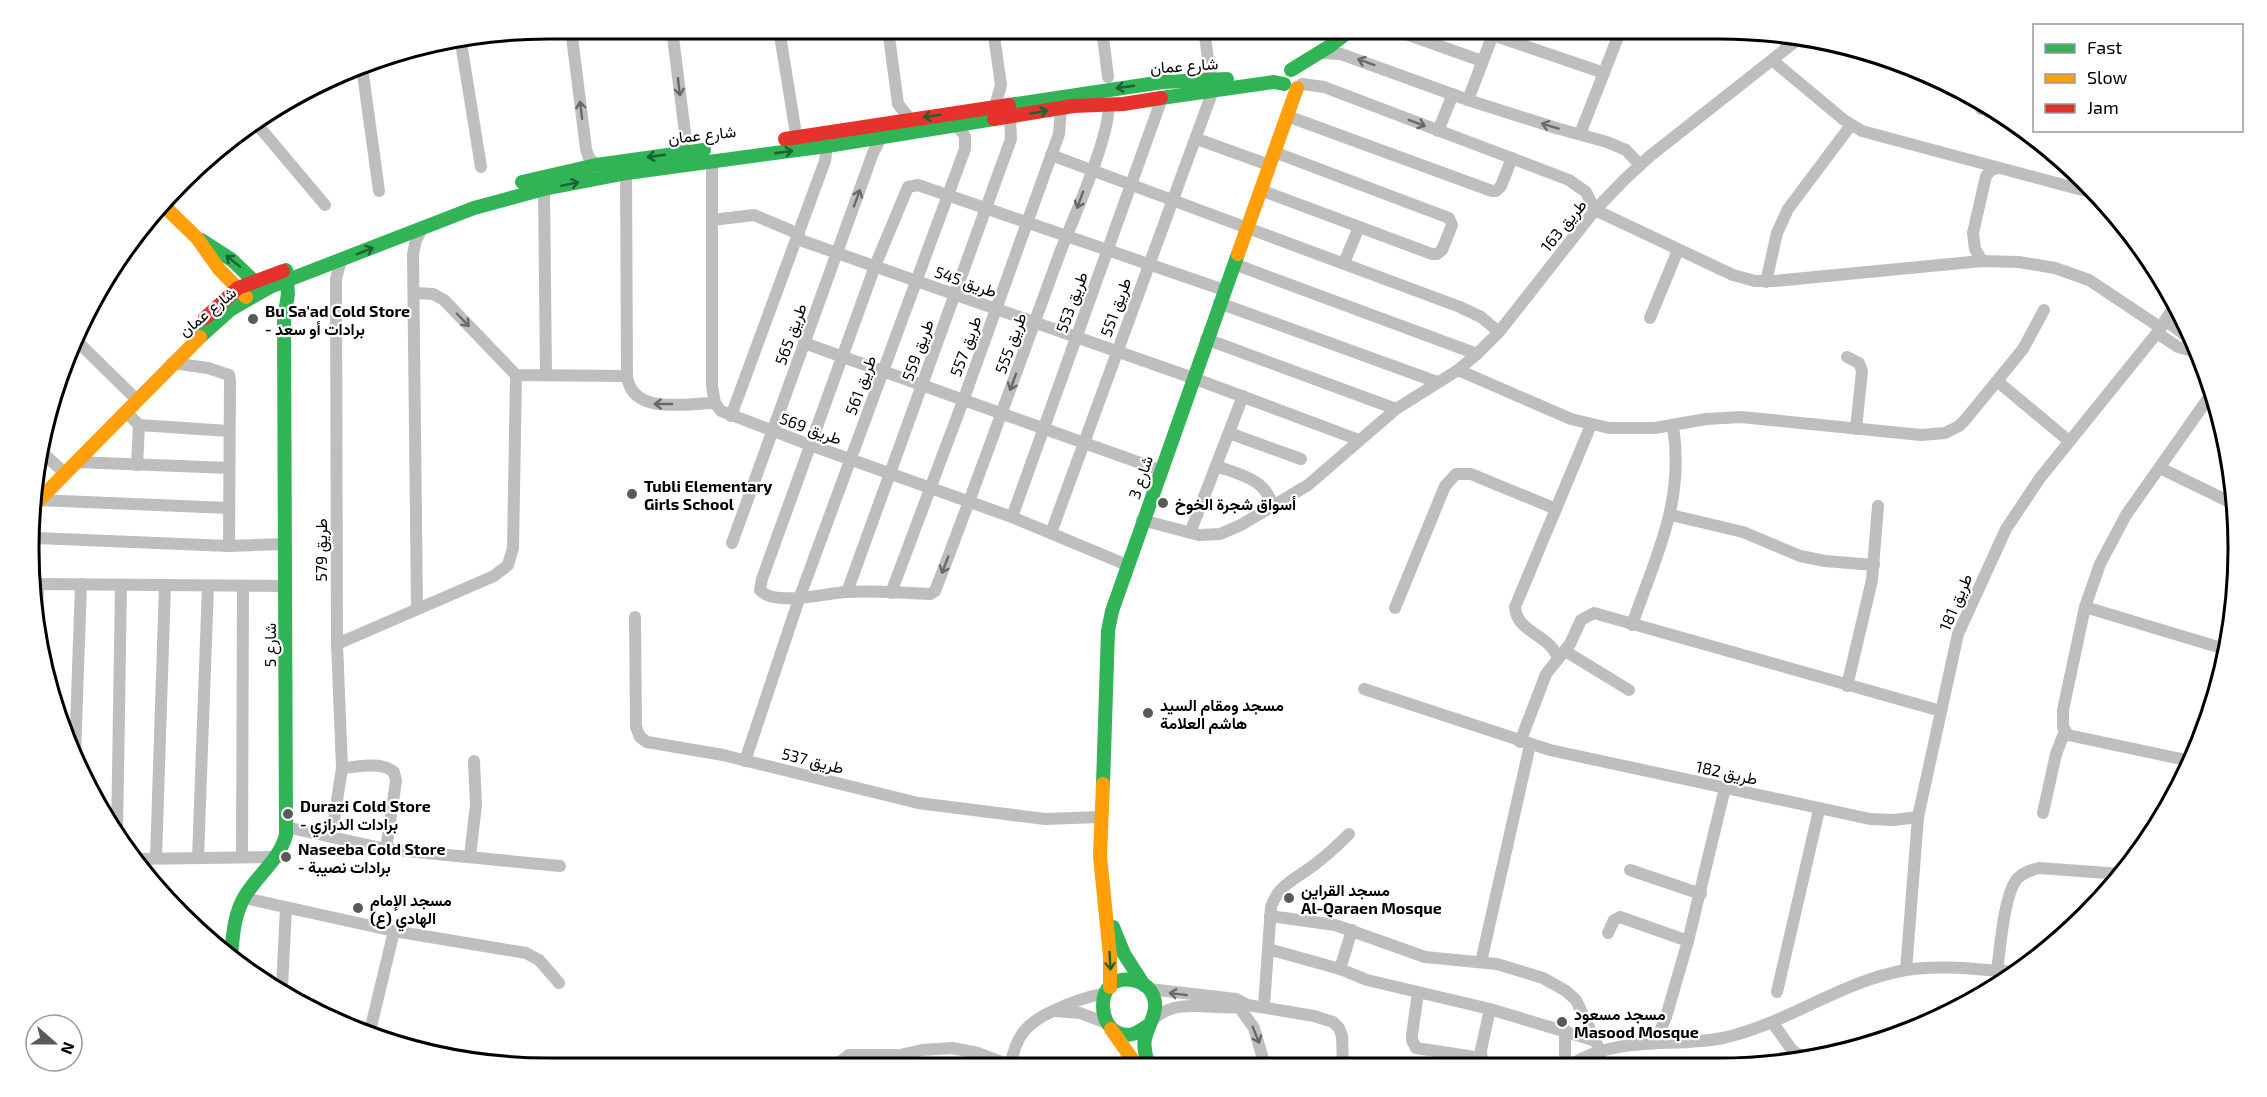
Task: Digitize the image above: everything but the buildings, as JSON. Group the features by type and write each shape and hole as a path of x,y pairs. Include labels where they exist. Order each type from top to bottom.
{"street":[{"path":"572,39 586,149 589,158 596,165"},
{"path":"673,39 685,133 679,153"},
{"path":"781,39 795,128"},
{"path":"889,39 898,104 910,119"},
{"path":"995,39 1001,77 996,106"},
{"path":"1103,39 1108,77"},
{"path":"1204,39 1205,87"},
{"name":"شارع عمان","path":"42,497 172,363 198,325 222,300 287,275 411,219 470,198 544,176 596,165 626,166 712,161 881,138 1061,108 1123,104 1162,98 1205,87 1292,79 1338,39"},
{"path":"1422,39 1482,61"},
{"path":"1468,100 1491,39"},
{"path":"1513,39 1604,73"},
{"path":"1580,134 1617,39"},
{"name":"طريق 163","path":"1142,520 1190,533 1210,535 1231,530 1273,508 1308,485 1396,409 1458,370 1477,354 1499,332 1595,210 1640,165 1792,44"},
{"path":"462,47 481,167"},
{"path":"1320,53 1341,54 1468,100 1626,150 1640,165"},
{"path":"1772,60 1851,125 1873,135 2080,190"},
{"path":"363,75 379,191"},
{"path":"1292,79 1323,87 1575,183 1586,192 1595,210 1732,275 1766,282 1982,261 2037,264 2081,276 2105,289 2161,327 2180,333"},
{"name":"شارع 3","path":"1107,990 1110,956 1100,856 1108,631 1114,602 1142,520 1287,116 1292,79"},
{"name":"شارع عمان","path":"287,275 325,266 474,208 679,153 755,145 910,119 1174,80 1205,87"},
{"name":"طريق 551","path":"1051,533 1149,263 1197,139 1205,87"},
{"path":"1438,131 1453,94"},
{"name":"طريق 553","path":"1012,517 1162,98"},
{"name":"طريق 555","path":"891,593 930,594 935,591 970,502 1107,128 1108,104"},
{"name":"طريق 557","path":"891,593 1059,134 1061,108"},
{"path":"1287,116 1492,191 1496,191 1501,186 1512,159"},
{"name":"طريق 559","path":"847,592 1011,139 1010,117"},
{"name":"طريق 561","path":"745,761 799,599 966,142 962,130 956,125"},
{"path":"1766,282 1778,233 1788,209 1851,125"},
{"path":"260,128 325,206"},
{"name":"طريق 565","path":"732,543 873,153 881,138"},
{"path":"1197,139 1272,158 1449,218 1452,225 1442,250 1437,254 1432,254 1260,190"},
{"path":"731,416 825,161 827,146"},
{"path":"1051,155 1471,311 1499,332"},
{"path":"626,166 627,376 630,389 649,403 715,403 712,386 712,161"},
{"path":"1982,261 1975,249 1973,233 1986,176 1991,170 1999,168"},
{"path":"891,593 847,592 799,599 763,594 760,590 875,266 905,193 908,187 915,184 1149,263 1222,297 1437,382"},
{"path":"544,189 546,375"},
{"path":"168,210 197,237 263,284"},
{"name":"طريق 545","path":"712,220 754,215 837,253 1193,378 1359,440"},
{"path":"417,609 413,254 416,240 423,227"},
{"path":"1344,263 1359,227"},
{"path":"197,237 219,269 242,293"},
{"path":"399,237 408,244 413,254"},
{"path":"1650,318 1678,249"},
{"name":"طريق 579","path":"333,819 342,768 337,644 336,279 341,260"},
{"path":"1234,264 1477,354"},
{"path":"325,266 336,279"},
{"name":"شارع 5","path":"232,948 238,913 244,898 279,857 285,842 284,319 289,299 287,275"},
{"name":"شارع 5","path":"263,284 284,319"},
{"path":"337,644 494,576 508,565 513,548 516,375 444,300 427,293 415,293"},
{"path":"1458,370 1560,415 1591,425 1638,429 1672,426 1706,419 1741,417 1921,435 1945,433 1965,420 1997,381 2029,340 2044,310"},
{"name":"طريق 181","path":"1906,970 1918,817 1958,634 2006,529 2068,441 2170,313"},
{"path":"1206,339 1396,409"},
{"path":"804,343 1160,470"},
{"path":"82,346 137,400"},
{"path":"1847,357 1859,363 1862,371 1856,429"},
{"path":"172,363 208,368 229,375 229,546"},
{"path":"516,375 627,376"},
{"path":"1997,381 2068,441"},
{"path":"1190,533 1243,396"},
{"path":"2182,759 2068,735 2063,727 2063,710 2085,607 2100,564 2126,515 2206,401"},
{"name":"طريق 569","path":"715,403 721,411 731,416 930,486 1127,564"},
{"path":"126,412 139,425 229,431"},
{"path":"137,465 139,425"},
{"path":"1591,425 1515,607 1521,623 1562,655 1629,690"},
{"path":"1632,625 1671,515 1676,471 1672,426"},
{"path":"1229,433 1301,459"},
{"path":"48,457 65,473"},
{"path":"76,462 229,468"},
{"path":"1216,466 1259,483 1268,492 1273,508"},
{"path":"2160,468 2226,500"},
{"path":"1395,608 1445,486 1455,474 1471,474 1556,509"},
{"path":"41,501 229,508"},
{"path":"1847,686 1874,565 1875,523 1878,506"},
{"path":"1671,515 1743,531 1800,556 1825,561 1874,565"},
{"path":"39,538 229,546 285,544"},
{"path":"40,584 285,586"},
{"path":"76,737 81,584"},
{"path":"117,819 121,585"},
{"path":"156,858 165,585"},
{"path":"198,858 208,586"},
{"path":"242,857 243,586"},
{"path":"2085,607 2218,647"},
{"path":"1481,962 1525,743 1546,674 1562,655 1581,620 1589,615 1599,614 1941,711"},
{"name":"طريق 537","path":"635,617 636,727 640,737 651,742 723,754 918,803 1045,819 1101,817"},
{"name":"طريق 182","path":"1364,689 1525,743 1819,810 1882,820 1918,817"},
{"path":"2043,813 2056,754 2065,731"},
{"path":"470,856 476,805 474,761"},
{"path":"342,768 378,765 394,772 396,781 386,849"},
{"path":"1655,1043 1666,1017 1701,894 1725,789"},
{"path":"1777,992 1819,810"},
{"path":"286,827 386,849 560,866"},
{"path":"1263,1006 1270,916 1274,898 1278,891 1326,856 1349,834"},
{"path":"144,859 279,857"},
{"path":"1997,971 2008,897 2012,885 2019,877 2027,871 2039,868 2111,873"},
{"path":"1630,870 1701,894"},
{"name":"شارع 3","path":"1103,894 1117,938 1146,987"},
{"path":"244,898 394,931 526,953 539,960 559,983"},
{"path":"282,983 285,908"},
{"path":"1270,916 1318,921 1352,930 1425,957 1497,964 1543,978 1566,991 1580,1006 1599,1047"},
{"path":"1608,933 1614,920 1620,918 1688,941"},
{"path":"1340,969 1352,930"},
{"path":"371,1026 394,931"},
{"path":"1268,949 1340,969 1367,980 1490,1009 1565,1030 1599,1047"},
{"path":"1582,1058 1599,1047 1721,1038 1756,1029 1840,992 1906,970 1929,968 2003,971"},
{"path":"1012,1058 1016,1042 1031,1023 1052,1011 1107,990 1126,980 1146,987 1236,999 1244,1006 1254,1028 1263,1058"},
{"path":"1146,987 1155,1003 1144,1048 1147,1058"},
{"path":"1107,990 1101,1008 1108,1026 1131,1058"},
{"path":"1418,993 1412,1035 1416,1048 1463,1058"},
{"path":"1052,1011 1080,1013 1126,1035 1135,1034 1166,1010 1180,1006 1263,1006 1333,1022 1340,1028 1343,1058"},
{"path":"1483,1058 1490,1009"},
{"path":"1666,1017 1679,1042"},
{"path":"1772,1022 1795,1052"},
{"path":"1565,1030 1565,1058"},
{"path":"844,1058 849,1055 900,1055 922,1050 952,1048 990,1058"},
{"path":"976,1058 978,1053"}],"traffic: fast":[{"path":"1291,70 1339,39"},
{"path":"1009,105 1163,82 1227,79"},
{"path":"1161,98 1274,82 1284,84"},
{"path":"200,337 230,310 270,287 474,208 544,189 627,173 827,146 994,119"},
{"path":"522,182 596,165 704,150"},
{"path":"201,240 232,260 261,288"},
{"path":"1103,784 1108,631 1112,611 1238,254"},
{"path":"232,948 241,903 273,860 286,835 284,319 288,294 286,270"},
{"path":"1113,927 1124,954 1144,985"},
{"path":"1147,1058 1144,1042 1155,1007 1153,995 1146,986 1136,981 1121,980 1111,985 1105,994 1103,1006 1105,1018 1111,1028 1120,1034 1133,1034 1149,1025"}],"traffic: slow":[{"path":"1238,254 1297,88"},
{"path":"168,210 197,238 219,269 246,297"},
{"path":"42,497 200,337"},
{"path":"1103,784 1100,856 1110,956 1110,987"},
{"path":"1111,1029 1131,1058"}],"traffic: jam":[{"path":"994,119 1073,106 1123,104 1161,98"},
{"path":"785,139 1009,105"},
{"path":"205,318 238,288 283,271"}],"place":[{"name":"Bu Sa'ad Cold Store - برادات أو سعد","path":"253,319"},
{"name":"Tubli Elementary Girls School","path":"632,494"},
{"name":"أسواق شجرة الخوخ","path":"1163,503"},
{"name":"مسجد ومقام السيد هاشم العلامة","path":"1148,713"},
{"name":"Durazi Cold Store - برادات الدرازي","path":"288,814"},
{"name":"Naseeba Cold Store - برادات نصيبة","path":"286,857"},
{"name":"مسجد القراين Al-Qaraen Mosque","path":"1289,898"},
{"name":"مسجد الإمام الهادي (ع)","path":"358,908"},
{"name":"مسجد مسعود Masood Mosque","path":"1562,1022"}]}
